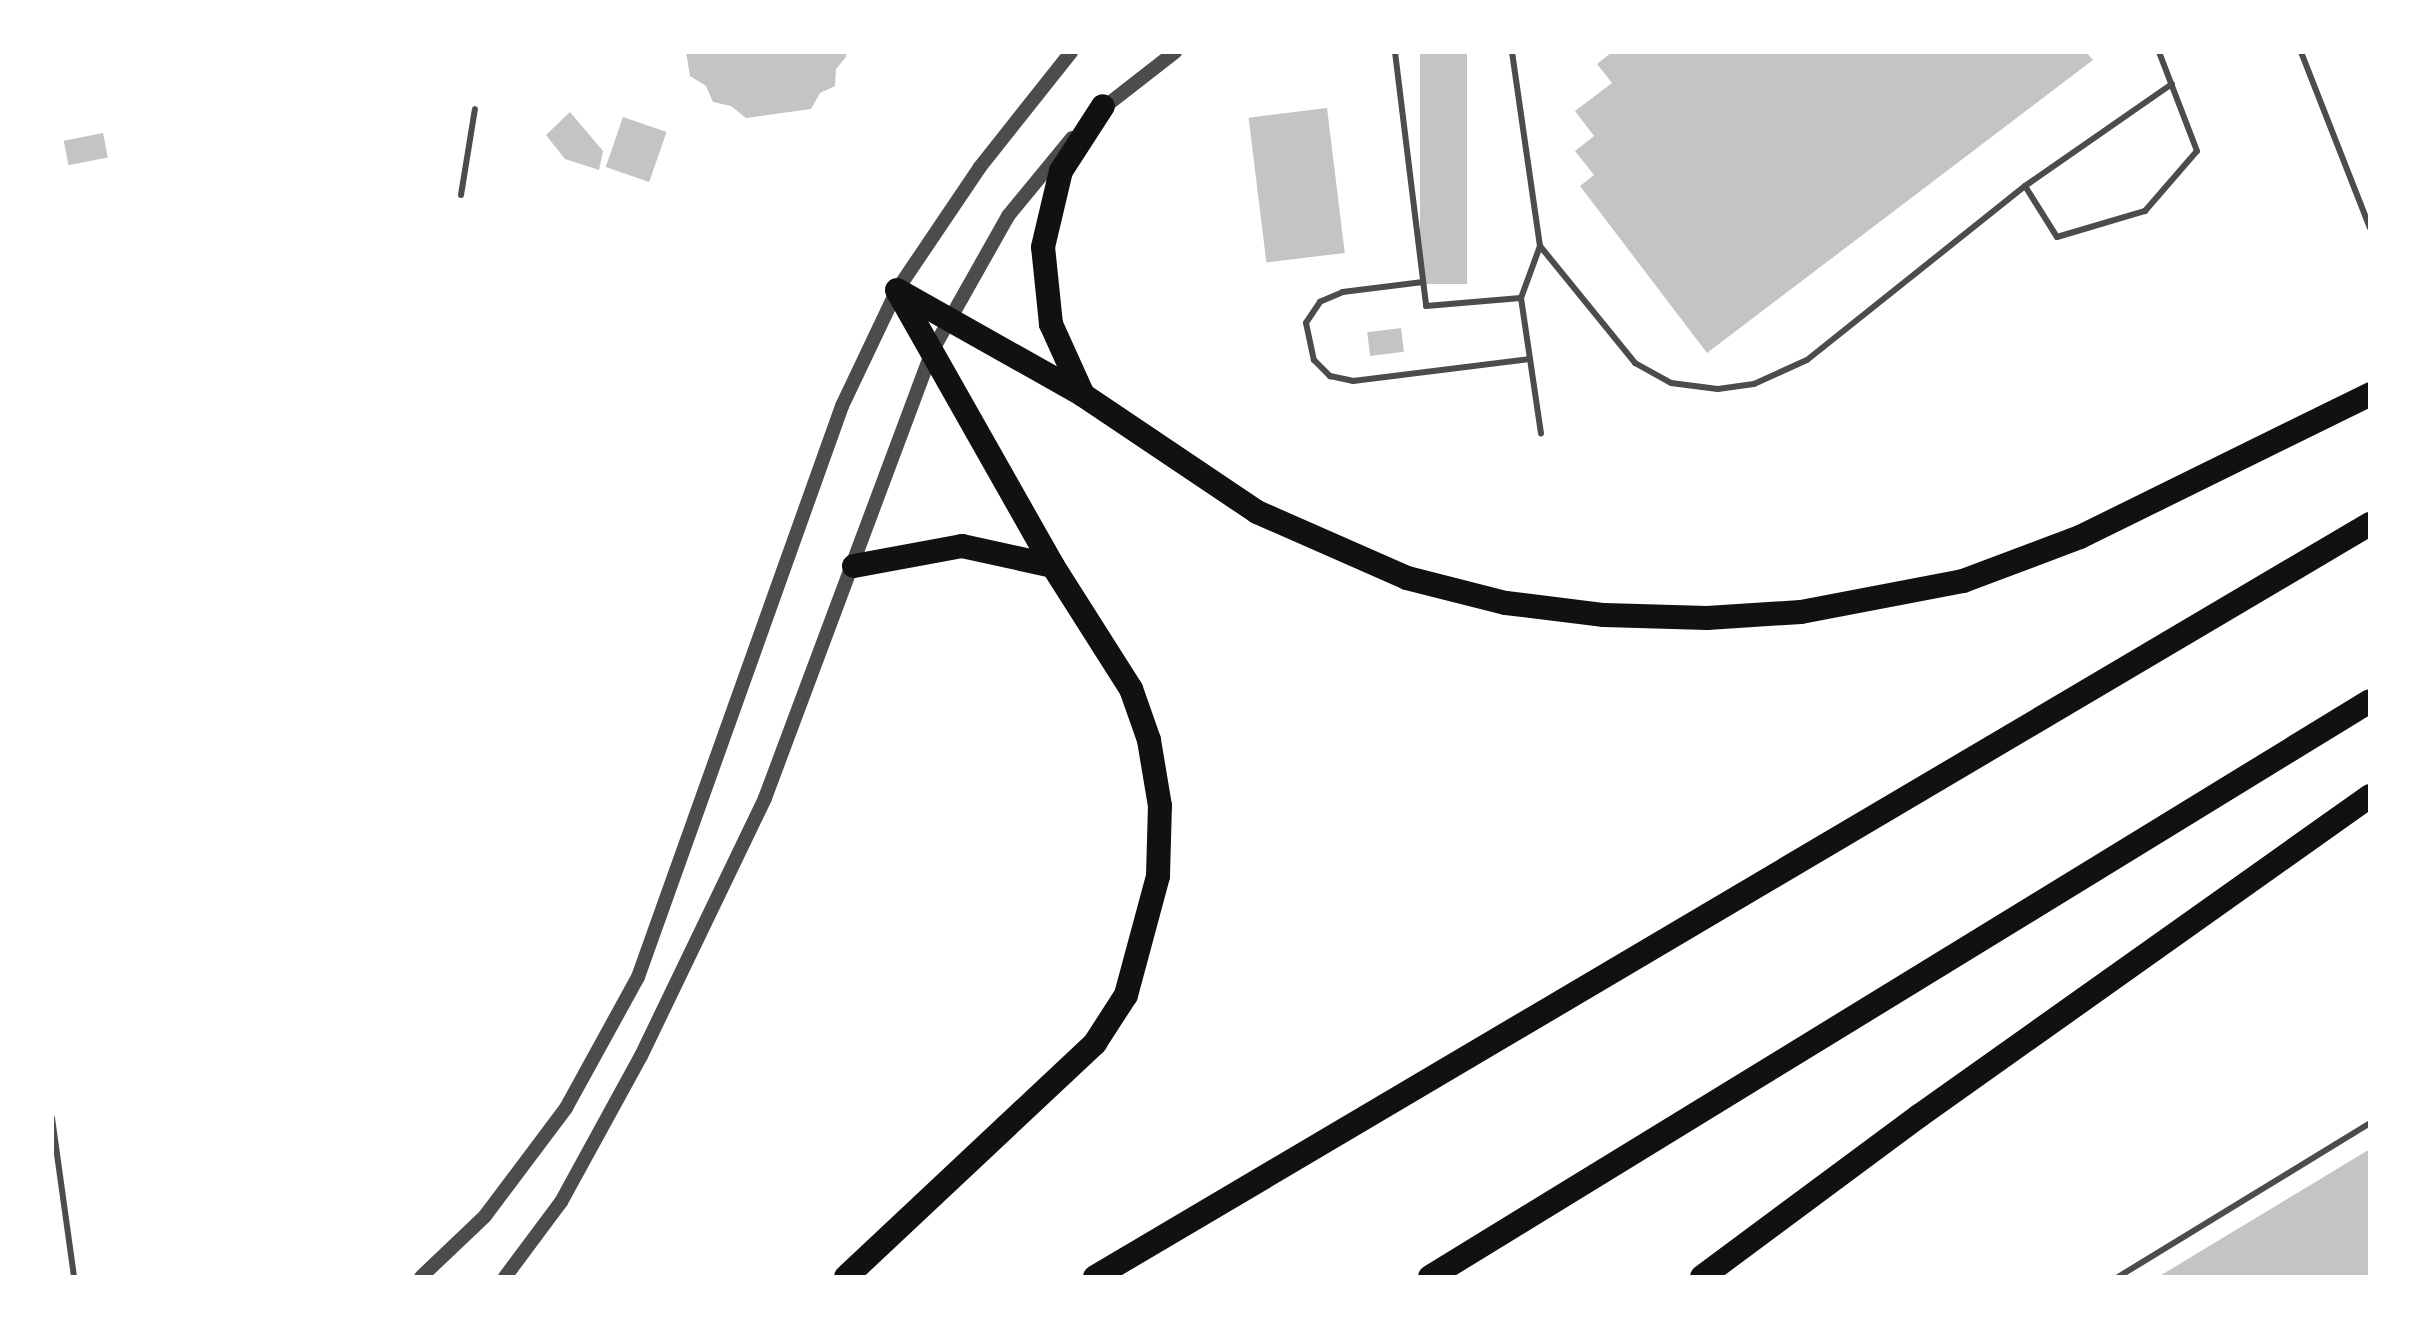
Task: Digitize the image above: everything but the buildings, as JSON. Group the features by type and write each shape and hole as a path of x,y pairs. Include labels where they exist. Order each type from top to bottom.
{"highway":[{"path":"1083,395 1051,324 1043,247 1061,171 1103,106"},
{"path":"897,290 1083,395 1257,512 1407,578 1506,603 1604,615 1707,618 1801,612 1963,581 2080,537 2370,394"},
{"path":"846,1277 1095,1043 1126,995 1144,941 1158,876 1160,806 1149,740 1131,689 1053,566 897,290"},
{"path":"1095,1277 2370,524"},
{"path":"854,566 962,546 1053,566"},
{"path":"1430,1277 2370,701"},
{"path":"1702,1277 1919,1116 2370,796"}],"street":[{"path":"421,1277 485,1216 566,1108 638,977 842,406 897,290 980,167 1071,52"},
{"path":"505,1277 561,1202 641,1056 765,798 932,351 1008,216 1050,161 1103,106 1175,52"}],"lane":[{"path":"1395,52 1426,306 1521,298"},
{"path":"1512,52 1540,246 1521,298 1541,434"},
{"path":"2025,186 2057,237 2145,211 2197,151 2159,52"},
{"path":"2301,52 2370,228"},
{"path":"1540,246 1635,363 1671,383 1718,389 1754,384 1807,360 2025,186 2172,84"},
{"path":"461,195 475,109"},
{"path":"1423,282 1343,292 1320,302 1306,323 1314,360 1330,376 1353,381 1530,359"},
{"path":"52,1118 74,1277"},
{"path":"2118,1277 2370,1123"}]}
